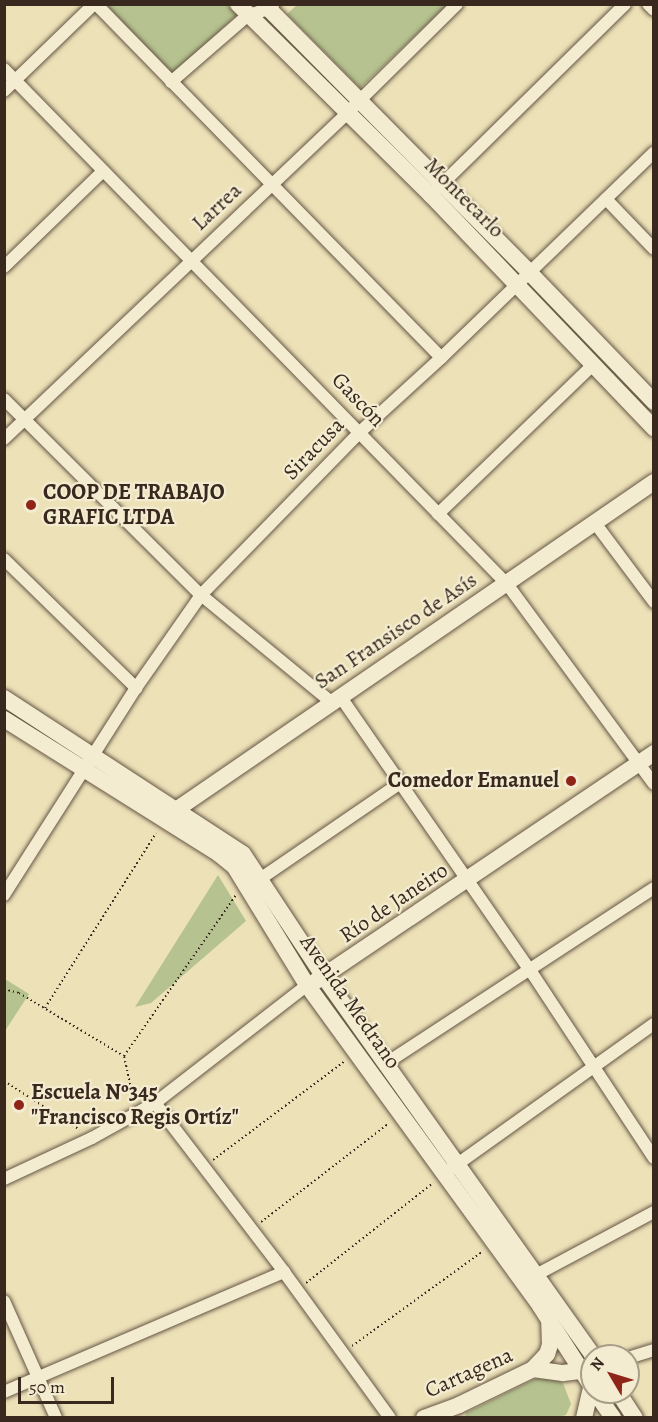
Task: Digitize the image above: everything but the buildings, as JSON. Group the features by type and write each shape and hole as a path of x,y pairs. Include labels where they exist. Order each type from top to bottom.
{"main road":[{"name":"Montecarlo","path":"269,6 360,99 517,284 654,428"},
{"name":"Montecarlo","path":"243,10 347,113 531,273 654,402"},
{"name":"San Fransisco de Asís","path":"170,814 654,482"},
{"name":"Avenida Medrano","path":"4,698 90,762 170,814 243,854 385,1064 494,1243 580,1366"},
{"name":"Avenida Medrano","path":"4,719 90,762"},
{"name":"Río de Janeiro","path":"307,985 324,977 654,753"},
{"name":"Avenida Medrano","path":"170,814 234,866 307,985 401,1114 536,1275 585,1344"},
{"name":"Cartagena","path":"424,1418 457,1412 533,1369 547,1354 550,1345 548,1318"},
{"name":"Cartagena","path":"533,1369 580,1379"},
{"name":"Avenida Medrano","path":"604,1404 613,1418"},
{"path":"626,1404 635,1418"}],"street":[{"path":"4,91 95,4 441,358"},
{"name":"Larrea","path":"4,439 272,186 457,4"},
{"path":"437,190 625,4"},
{"path":"648,4 654,10"},
{"path":"171,82 243,10 269,6"},
{"name":"Gascón","path":"4,69 507,584 654,784"},
{"name":"Siracusa","path":"4,895 136,688 201,595 360,432 531,273 654,152"},
{"path":"4,267 103,171"},
{"path":"606,199 654,249"},
{"path":"438,514 593,365"},
{"path":"4,399 201,595 335,699 399,783 530,970 654,1158"},
{"path":"595,522 654,602"},
{"path":"4,559 136,688"},
{"path":"260,879 399,783"},
{"path":"385,1064 654,888"},
{"name":"Río de Janeiro","path":"4,1179 92,1138 155,1103 307,985"},
{"path":"450,1170 654,1024"},
{"path":"155,1103 284,1272 390,1418"},
{"path":"536,1275 654,1212"},
{"path":"4,1392 284,1272"},
{"path":"4,1301 56,1418"}],"path":[{"path":"45,1008 170,814"},
{"path":"123,1056 244,884"},
{"path":"4,989 19,993 123,1056 137,1113"},
{"path":"204,1167 357,1052"},
{"path":"4,1081 92,1138"},
{"path":"251,1229 401,1114"},
{"path":"296,1291 450,1170"},
{"path":"342,1353 494,1243"}],"green space":[{"path":"106,4 227,5 237,15 171,76"},
{"path":"297,5 447,5 360,88 287,14"},
{"path":"218,875 246,921 151,1003 135,1007"},
{"path":"5,979 29,994 5,1031"},
{"path":"539,1377 553,1378 563,1383 571,1404 566,1415 465,1418 466,1413"}],"place":[{"name":"COOP DE TRABAJO GRAFIC LTDA","path":"31,505"},
{"name":"Comedor Emanuel","path":"571,781"},
{"name":"Escuela Nº345 \"Francisco Regis Ortíz\"","path":"19,1105"}]}
